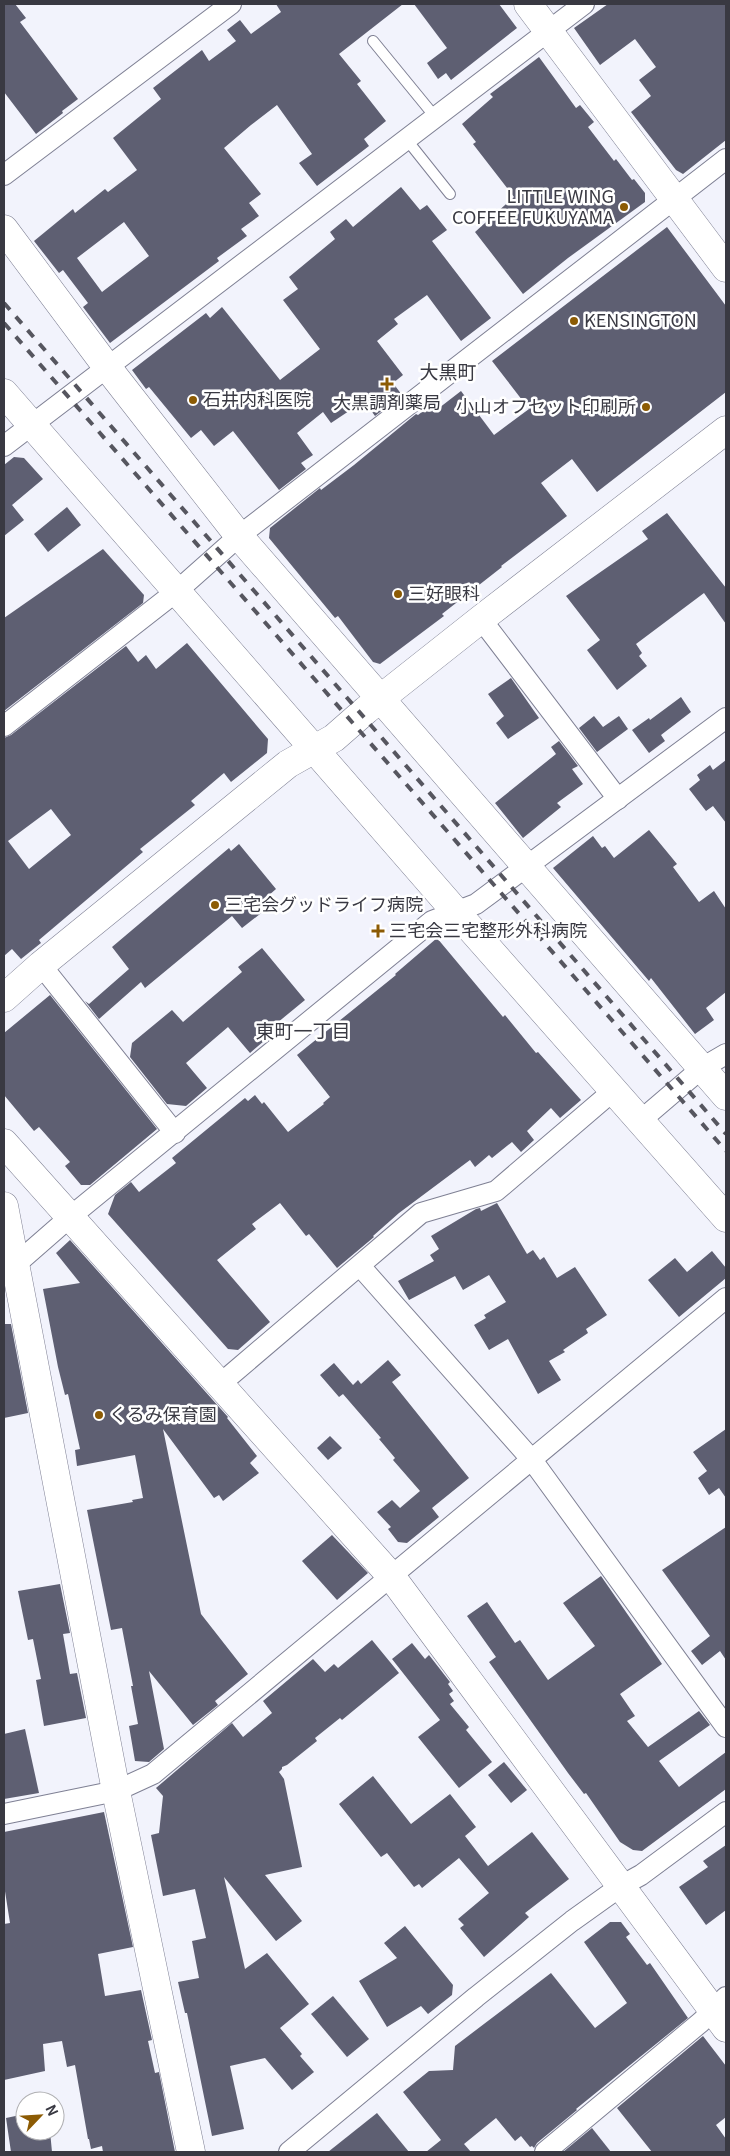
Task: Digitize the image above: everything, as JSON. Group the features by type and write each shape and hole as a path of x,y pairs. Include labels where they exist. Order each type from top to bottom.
{"street":[{"path":"4,175 231,4"},
{"path":"528,4 726,268"},
{"path":"4,446 584,4"},
{"path":"4,726 171,596 239,536 726,159"},
{"path":"4,230 107,368 239,536 528,866 726,1096"},
{"path":"4,393 32,424 171,596 314,749 726,1218"},
{"path":"4,998 41,965 288,764 334,738 481,619 726,430"},
{"path":"481,619 618,799"},
{"path":"9,1271 70,1217 432,921 476,904 726,718"},
{"path":"41,965 175,1133"},
{"path":"640,1121 702,1068 726,1054"},
{"path":"219,1386 421,1213 435,1207 496,1191 613,1091"},
{"path":"4,1143 219,1386 391,1576 621,1886 722,2011 701,2022 545,2152"},
{"path":"4,1206 9,1271 191,2152"},
{"path":"360,1266 532,1460 726,1727"},
{"path":"4,1814 116,1792 153,1774 726,1298"},
{"path":"289,2152 476,1997 572,1921 621,1886 640,1876 726,1812"}],"lane":[{"path":"373,41 436,118"},
{"path":"407,140 450,194"}],"building":[{"path":"4,4 15,4 26,18 20,22 78,99 36,134 4,92"},
{"path":"276,4 403,4 339,54 361,81 357,84 386,121 364,139 369,146 317,186 299,163 312,154 277,105 251,125 224,148 261,194 249,203 259,216 241,229 247,236 217,258 219,261 110,343 83,307 88,303 63,270 59,273 34,241 73,209 75,213 105,189 108,192 137,170 113,138 161,99 153,88 202,50 209,61 236,41 227,30 240,20 251,34 281,12","holes":["124,222 149,256 102,292 77,258"]},
{"path":"414,4 499,4 517,28 451,80 446,73 438,79 427,63 447,48"},
{"path":"608,4 726,4 726,140 683,174 676,170 631,112 651,96 639,80 656,67 635,39 600,65 574,28"},
{"path":"539,57 576,108 580,105 594,122 588,127 614,161 616,159 645,193 645,202 568,258 523,294 475,232 514,197 473,144 476,142 462,124 493,97 490,94"},
{"path":"401,187 420,210 427,205 447,230 432,241 491,318 461,341 427,295 394,319 398,324 377,341 403,375 393,383 402,395 375,416 364,401 331,423 323,412 297,433 313,455 301,463 306,469 279,490 233,431 214,446 201,430 191,438 149,387 146,389 132,370 206,313 210,318 222,307 280,380 320,349 283,300 298,289 289,277 335,239 330,232 346,219 353,227"},
{"path":"667,227 726,306 726,392 597,492 572,459 541,483 567,516 501,566 442,614 444,616 380,664 373,662 338,616 335,618 269,538 270,528 320,488 321,490 354,465 416,414 418,415 435,402 439,408 461,391 494,435 529,409 492,361"},
{"path":"14,457 24,458 43,479 12,505 24,520 4,536 4,465"},
{"path":"67,507 81,525 48,552 34,534"},
{"path":"667,513 726,588 726,624 704,593 636,644 642,653 639,656 647,666 617,690 587,650 600,640 566,596 648,539 642,531"},
{"path":"103,549 144,595 143,603 4,711 4,618"},
{"path":"187,643 268,739 267,753 231,782 224,773 191,801 195,805 140,849 143,852 39,940 41,943 21,959 12,949 4,956 4,738 11,735 126,646 138,662 146,655 156,669","holes":["51,809 71,835 29,869 8,841"]},
{"path":"511,678 539,718 508,739 496,723 504,716 488,694"},
{"path":"681,697 691,712 661,735 665,741 649,753 632,730 649,718 650,720"},
{"path":"594,716 603,727 619,716 628,729 597,752 579,728"},
{"path":"559,741 578,766 572,769 583,784 557,803 561,807 523,838 495,803 556,754 551,747"},
{"path":"726,760 726,823 713,806 706,811 689,789 700,780 697,775 710,765 713,770"},
{"path":"649,830 677,864 673,867 699,902 714,891 726,909 726,992 706,1008 714,1020 695,1034 651,978 649,981 553,868 593,836 602,848 605,846 614,858"},
{"name":"三宅会グッドライフ病院","path":"239,844 276,889 268,896 274,903 242,928 232,916 145,988 141,982 99,1019 85,1001 89,1004 129,969 112,947 229,848 231,851"},
{"path":"437,938 503,1017 505,1015 536,1053 538,1052 581,1100 560,1118 551,1108 527,1131 534,1140 521,1152 512,1142 492,1158 489,1155 475,1167 470,1160 399,1213 337,1268 309,1234 306,1236 280,1203 252,1224 256,1229 217,1260 270,1322 238,1350 228,1349 108,1214 115,1195 131,1182 139,1192 176,1163 172,1158 245,1098 248,1101 255,1095 262,1104 264,1102 288,1132 324,1104 330,1097 297,1055 396,975"},
{"path":"262,948 305,1000 260,1037 264,1041 250,1053 228,1027 186,1063 207,1088 186,1106 167,1104 130,1057 132,1043 172,1010 183,1022 242,972 238,967"},
{"path":"50,995 157,1129 90,1185 81,1185 65,1166 70,1162 39,1127 34,1131 4,1095 4,1033"},
{"path":"497,1203 527,1254 533,1250 540,1260 544,1257 557,1278 575,1267 607,1315 586,1329 588,1333 563,1350 565,1352 549,1361 561,1380 538,1394 508,1339 489,1350 474,1325 486,1318 484,1315 506,1302 489,1275 463,1290 455,1276 409,1300 398,1281 434,1261 430,1255 439,1249 431,1236 476,1209 480,1208 481,1211"},
{"path":"70,1240 228,1417 257,1456 250,1463 259,1473 223,1501 219,1495 214,1498 163,1429 201,1614 248,1674 215,1701 218,1705 193,1725 149,1671 164,1749 149,1762 135,1761 129,1726 138,1724 122,1628 111,1630 87,1510 133,1502 132,1500 143,1498 135,1455 77,1466 75,1450 80,1449 68,1394 65,1395 58,1367 43,1289 80,1283 56,1253"},
{"path":"712,1251 726,1268 726,1278 679,1317 648,1280 675,1258 687,1272"},
{"path":"4,1324 11,1324 28,1413 4,1418"},
{"path":"388,1360 401,1375 392,1382 469,1478 432,1508 439,1517 407,1543 398,1542 388,1529 391,1527 377,1512 392,1500 400,1508 420,1491 393,1460 395,1458 379,1439 381,1438 343,1394 339,1397 320,1375 334,1363 353,1385 358,1380 361,1384"},
{"path":"726,1429 726,1498 719,1488 709,1495 698,1478 707,1471 693,1452"},
{"path":"330,1436 342,1448 328,1460 317,1448"},
{"path":"726,1527 726,1660 720,1651 702,1665 691,1651 710,1636 662,1570"},
{"path":"332,1535 368,1573 337,1600 302,1561"},
{"path":"601,1576 662,1664 620,1694 635,1716 627,1721 648,1747 699,1711 710,1725 659,1761 679,1787 726,1752 726,1789 642,1851 633,1850 620,1842 586,1793 584,1794 568,1773 489,1662 496,1657 467,1616 487,1602 515,1643 520,1640 548,1680 595,1646 563,1603"},
{"path":"60,1584 70,1633 63,1634 70,1674 77,1673 86,1718 44,1726 36,1680 41,1679 33,1639 28,1640 18,1591"},
{"path":"372,1640 399,1673 342,1720 340,1718 315,1738 317,1741 282,1767 279,1772 284,1779 302,1867 265,1875 302,1921 276,1941 224,1877 245,1969 267,1953 309,2004 280,2028 302,2054 300,2056 314,2072 292,2090 265,2058 230,2066 244,2129 212,2136 187,2013 185,2013 178,1982 199,1978 192,1941 206,1938 195,1889 163,1896 151,1835 159,1833 163,1796 156,1788 232,1723 243,1737 272,1713 263,1701 313,1659 325,1672 334,1664 338,1668"},
{"path":"412,1643 425,1659 429,1655 450,1682 448,1684 453,1691 449,1694 454,1701 450,1704 469,1727 466,1730 492,1762 459,1788 418,1737 440,1720 392,1659"},
{"path":"25,1729 39,1793 4,1799 4,1734"},
{"path":"504,1762 527,1790 511,1803 488,1775"},
{"path":"373,1776 411,1824 450,1794 476,1827 465,1836 488,1866 532,1832 569,1879 525,1913 529,1917 484,1957 460,1928 464,1925 458,1919 489,1893 459,1858 422,1888 419,1884 414,1887 387,1853 381,1857 339,1804"},
{"path":"104,1812 133,1947 98,1954 105,1996 141,1990 152,2040 148,2041 155,2073 159,2072 175,2152 103,2152 102,2146 91,2149 75,2065 67,2067 62,2041 43,2044 45,2071 4,2080 4,1924 10,1923 4,1885 4,1832"},
{"path":"726,1845 726,1910 706,1925 679,1887 708,1867 703,1861"},
{"path":"610,1922 621,1922 630,1934 626,1937 647,1965 650,1963 688,2018 576,2109 537,2143 534,2148 530,2147 521,2136 515,2141 496,2118 464,2144 471,2152 426,2152 441,2140 403,2092 429,2071 453,2070 455,2046 551,1973 595,2028 627,2003 584,1942"},
{"path":"405,1926 453,1985 452,1995 428,2014 421,2006 387,2027 359,1981 397,1958 384,1943"},
{"path":"333,1996 369,2039 347,2057 311,2014"},
{"path":"703,2036 726,2066 726,2117 716,2125 726,2139 726,2152 652,2152 617,2108"},
{"path":"377,2113 409,2152 328,2152"},
{"path":"15,2116 15,2141 51,2141 52,2152 11,2152 6,2118"},
{"path":"592,2128 611,2152 563,2152"}],"railway":[{"path":"4,303 726,1134"},
{"path":"4,323 726,1151"}],"place":[{"name":"LITTLE WING COFFEE FUKUYAMA","path":"624,207"},
{"name":"KENSINGTON","path":"574,321"},
{"name":"大黒調剤薬局","path":"387,384"},
{"name":"石井内科医院","path":"193,400"},
{"name":"小山オフセット印刷所","path":"646,407"},
{"name":"三好眼科","path":"398,594"},
{"name":"三宅会グッドライフ病院","path":"215,905"},
{"name":"三宅会三宅整形外科病院","path":"378,931"},
{"name":"くるみ保育園","path":"99,1415"}],"district":[{"name":"大黒町","path":"448,372"},
{"name":"東町一丁目","path":"303,1031"}]}
